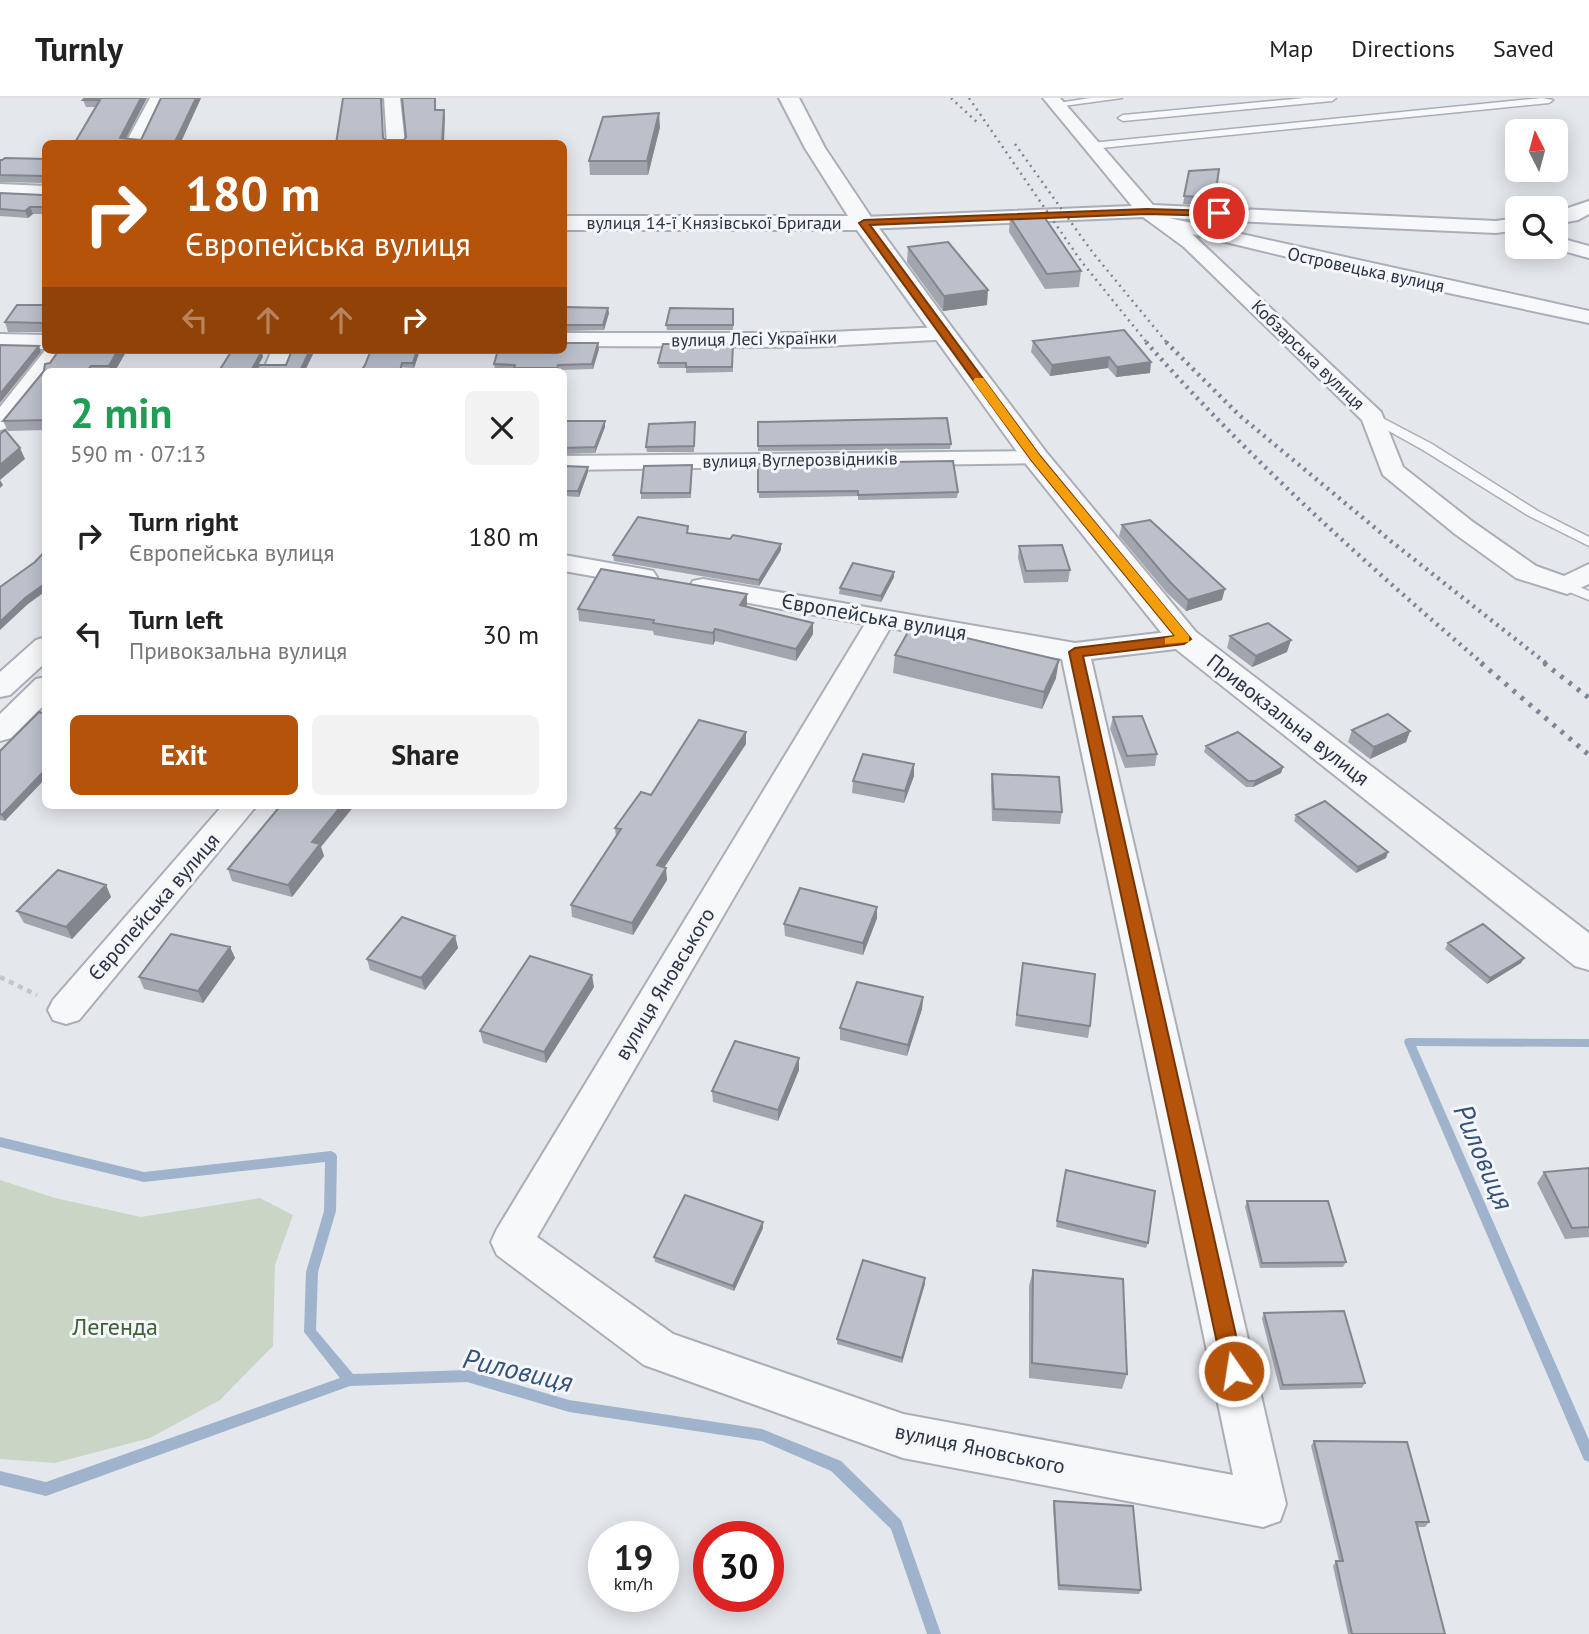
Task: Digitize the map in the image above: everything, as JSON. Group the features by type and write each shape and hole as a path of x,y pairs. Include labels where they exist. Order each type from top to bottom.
{"street":[{"path":"136,140 158,98"},
{"path":"393,98 396,140"},
{"name":"Привокзальна вулиця","path":"789,98 815,148 864,223 944,334 1036,458 1184,639 1589,955"},
{"path":"1053,101 1147,211"},
{"path":"0,191 42,193"},
{"path":"1568,216 1589,207"},
{"name":"Островецька вулиця","path":"1147,211 1175,225 1212,235 1589,317"},
{"name":"Островецька вулиця","path":"864,223 1147,211 1505,226"},
{"name":"Кобзарська вулиця","path":"1147,211 1192,243 1373,417 1392,470 1464,528 1527,572 1582,584"},
{"name":"вулиця 14-ї Князівської Бригади","path":"567,223 864,223"},
{"name":"Островецька вулиця","path":"1496,227 1505,229"},
{"path":"1568,246 1589,252"},
{"name":"вулиця Лесі Українки","path":"567,341 807,340 944,334"},
{"path":"0,341 42,342"},
{"path":"42,368 53,354"},
{"path":"0,423 42,368"},
{"name":"вулиця Вуглерозвідників","path":"567,463 1036,458"},
{"name":"Європейська вулиця","path":"567,564 1075,652 1184,639"},
{"name":"вулиця Яновського","path":"882,618 512,1242 659,1350 903,1436 1263,1504 1075,652"},
{"path":"0,688 42,650"},
{"path":"0,731 42,691"},
{"name":"Європейська вулиця","path":"66,1010 238,809"}],"lane":[{"path":"1053,101 1116,98"},
{"path":"1091,146 1549,100 1546,98"},
{"path":"1123,118 1333,100"},
{"path":"1349,112 1359,119"},
{"path":"1373,417 1411,435 1553,527 1589,542"}],"path":[{"path":"0,977 66,1010"}],"green space":[{"name":"Легенда","path":"0,1180 55,1198 141,1217 260,1198 293,1215 275,1265 273,1346 220,1400 150,1438 55,1463 0,1459"}],"building":[{"path":"141,98 120,138 141,140 76,140 100,100 83,100"},
{"path":"161,98 196,98 176,140 141,140"},
{"path":"343,98 381,98 383,138 386,140 337,140"},
{"path":"402,98 435,98 435,110 444,110 442,140 404,140 406,137"},
{"path":"659,113 647,161 589,161 603,117"},
{"path":"42,159 42,176 0,175 2,160"},
{"path":"1219,169 1215,198 1184,196 1189,171"},
{"path":"0,193 42,195 42,207 30,207 25,211 0,209"},
{"path":"1203,203 1240,204 1249,210 1229,208"},
{"path":"1043,215 1081,271 1047,274 1010,217"},
{"path":"948,242 988,290 944,296 908,247"},
{"path":"17,305 42,305 42,323 5,322"},
{"path":"567,307 608,308 603,325 567,325"},
{"path":"670,308 733,309 733,325 666,325"},
{"path":"1124,330 1151,362 1117,367 1109,357 1052,365 1033,341"},
{"path":"567,343 598,343 592,364 558,365 557,368 514,368 515,365 494,364 497,354 567,354"},
{"path":"663,344 733,344 732,367 686,367 686,363 658,363"},
{"path":"0,345 39,346 0,394"},
{"path":"56,354 116,354 109,366 44,368 45,364 50,363"},
{"path":"230,354 260,354 253,368 221,368"},
{"path":"290,354 308,354 301,368 258,368 259,365 286,365"},
{"path":"369,354 416,354 413,363 402,363 401,368 363,368"},
{"path":"42,373 42,420 3,421"},
{"path":"947,418 951,444 758,446 758,422"},
{"path":"567,421 605,421 595,447 567,448"},
{"path":"695,422 694,446 646,447 649,424"},
{"path":"5,430 20,448 0,465 0,434"},
{"path":"953,461 958,492 858,495 858,491 758,492 758,464"},
{"path":"692,465 690,493 641,493 644,466"},
{"path":"567,466 588,467 578,491 567,491"},
{"path":"638,517 688,526 687,533 730,539 733,535 781,544 759,580 613,555"},
{"path":"1150,520 1225,589 1188,600 1122,525"},
{"path":"1062,545 1070,570 1026,571 1019,546"},
{"path":"42,554 42,586 0,622 0,587"},
{"path":"853,563 894,572 881,596 840,588"},
{"path":"601,569 747,594 740,605 813,623 796,649 715,629 713,633 653,623 654,620 578,609"},
{"path":"1268,623 1291,640 1256,656 1230,636"},
{"path":"912,625 1059,660 1044,692 895,655"},
{"path":"39,712 42,713 42,773 2,815 0,751"},
{"path":"1388,714 1410,731 1374,747 1352,730"},
{"path":"1142,716 1157,754 1127,756 1113,717"},
{"path":"699,720 746,732 657,865 666,868 632,923 571,905 621,829 615,828 641,792 651,795"},
{"path":"1238,732 1283,767 1255,781 1248,781 1206,746"},
{"path":"863,754 914,764 905,791 853,781"},
{"path":"992,774 1059,777 1062,812 994,809"},
{"path":"1325,801 1388,852 1358,867 1296,815"},
{"path":"278,809 339,809 312,842 320,844 288,885 228,869"},
{"path":"58,870 106,885 66,927 17,911"},
{"path":"800,888 877,907 863,943 784,924"},
{"path":"402,917 455,936 421,978 367,959"},
{"path":"1483,924 1524,958 1490,978 1448,943"},
{"path":"171,934 230,947 198,991 139,977"},
{"path":"530,956 592,975 544,1052 480,1031"},
{"path":"1023,963 1095,974 1090,1026 1017,1015"},
{"path":"857,982 923,997 908,1045 840,1028"},
{"path":"735,1041 799,1058 778,1110 712,1091"},
{"path":"1589,1168 1589,1227 1572,1228 1544,1172"},
{"path":"1066,1170 1155,1191 1148,1243 1057,1221"},
{"path":"685,1195 763,1222 733,1286 654,1257"},
{"path":"1247,1201 1328,1201 1346,1262 1262,1263"},
{"path":"863,1260 925,1278 902,1358 837,1339"},
{"path":"1033,1270 1123,1279 1127,1374 1032,1363"},
{"path":"1344,1311 1365,1383 1283,1385 1264,1313"},
{"path":"1314,1441 1407,1442 1429,1522 1416,1522 1445,1634 1352,1634 1336,1561 1343,1561"},
{"path":"1054,1501 1133,1506 1141,1590 1059,1585"}],"waterway":[{"name":"Риловиця","path":"1589,1043 1409,1042 1589,1455"},
{"name":"Риловиця","path":"0,1142 144,1177 331,1156 330,1211 312,1272 310,1332 350,1380"},
{"name":"Риловиця","path":"350,1380 467,1376 569,1406 762,1435 836,1466 896,1525 934,1634"},
{"path":"0,1478 46,1489 350,1380"}],"railway":[{"path":"951,98 979,124"},
{"path":"969,98 1081,261 1148,344"},
{"path":"1015,144 1093,253 1168,344"},
{"path":"1146,342 1267,469 1395,588 1483,664"},
{"path":"1168,344 1239,415 1392,542 1547,664"},
{"path":"1481,663 1589,755"},
{"path":"1544,663 1589,698"}],"slow traffic":[{"path":"979,381 1082,516 1184,639 1170,641"}],"route":[{"path":"1219,213 1147,211 864,223 1036,458 1184,639 1075,652 1234,1371"}]}
